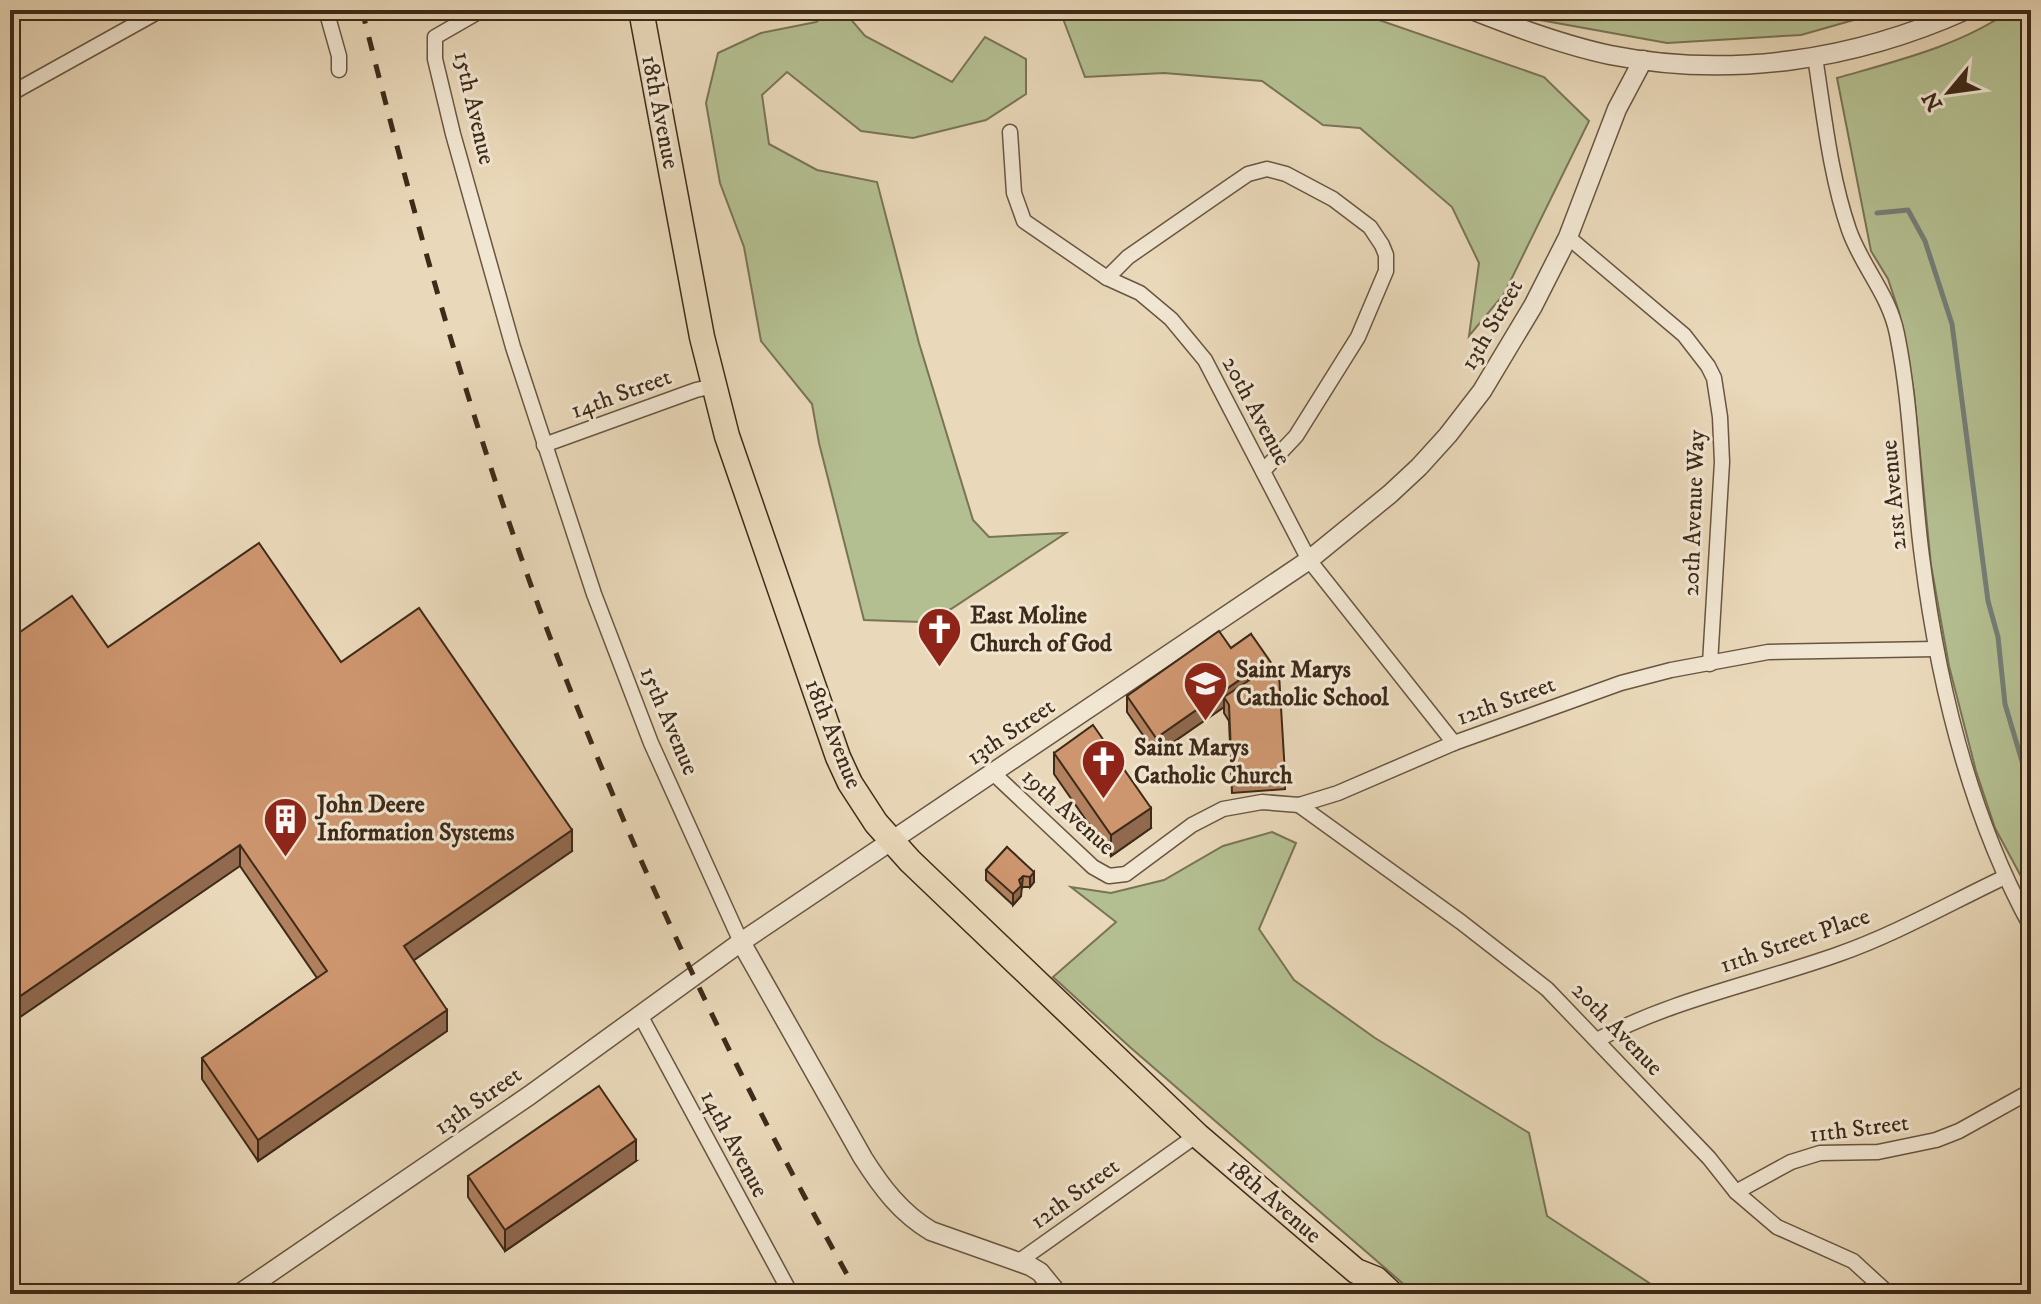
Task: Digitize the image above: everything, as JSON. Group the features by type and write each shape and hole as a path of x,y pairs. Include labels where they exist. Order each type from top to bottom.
{"main road":[{"name":"18th Avenue","path":"641,10 702,337 727,436 838,757 862,802 891,840 1197,1135 1356,1271 1376,1279 1392,1294"},
{"path":"1356,1271 1371,1294"}],"street":[{"path":"10,94 161,10"},
{"path":"326,10 339,56 339,70"},
{"name":"15th Avenue","path":"482,10 435,37 435,59 513,347 616,656 651,743 741,942 885,1193 931,1231 1040,1272 1058,1294"},
{"path":"1472,10 1551,40 1643,60 1695,65 1783,62 1815,57 1888,41 1966,10"},
{"name":"21st Avenue","path":"1815,57 1827,133 1849,231 1885,296 1895,326 1913,446 1921,555 1936,649 1956,735 2005,877 2031,927"},
{"name":"13th Street","path":"239,1294 530,1095 741,942 1309,560 1390,494 1448,435 1508,351 1568,237 1617,109 1643,60"},
{"name":"20th Avenue","path":"1010,132 1014,193 1024,221 1107,278 1140,293 1182,331 1205,360 1309,560 1454,743"},
{"path":"1107,278 1128,257 1248,174 1267,169 1286,174 1333,199 1370,227 1386,255 1386,271 1358,337 1296,436 1263,471"},
{"name":"20th Avenue Way","path":"1568,237 1684,335 1698,350 1714,378 1722,462 1710,664"},
{"name":"14th Street","path":"544,445 714,386"},
{"name":"12th Street","path":"1117,876 1138,867 1192,825 1223,809 1262,802 1299,805 1338,793 1454,743 1621,683 1671,670 1768,652 1936,649"},
{"name":"19th Avenue","path":"993,773 1093,867 1109,876 1117,876"},
{"name":"20th Avenue","path":"1299,805 1547,989 1709,1158 1736,1192 1777,1227 1853,1261 1889,1294"},
{"name":"11th Street Place","path":"1597,1040 1627,1025 1717,991 1840,954 2005,877"},
{"name":"14th Avenue","path":"640,1015 791,1294"},
{"name":"11th Street","path":"1736,1192 1791,1162 1820,1153 1878,1152 1936,1140 1959,1131 2031,1091"},
{"name":"12th Street","path":"1018,1262 1197,1135"}],"green space":[{"path":"833,10 843,10 865,36 952,82 985,37 1026,59 1026,94 986,120 913,138 861,131 787,72 762,95 769,144 817,170 877,182 919,343 973,520 989,537 1066,533 951,609 921,622 864,620 812,404 761,341 744,247 720,183 706,103 718,53 761,33 816,22"},
{"path":"1034,10 1350,10 1544,77 1589,121 1504,294 1469,336 1479,263 1452,207 1360,128 1323,125 1262,81 1164,73 1085,77 1062,16"},
{"path":"1514,10 1889,10 1801,35 1667,43 1540,20"},
{"path":"2011,10 2031,10 2031,895 1995,828 1976,771 1949,666 1931,565 1914,393 1899,312 1888,279 1871,251 1837,78 1949,43"},
{"path":"1272,832 1296,843 1259,929 1294,980 1375,1038 1529,1133 1547,1216 1666,1294 1415,1294 1053,977 1116,922 1071,887 1111,893 1164,880 1223,846"}],"building":[{"name":"John Deere Information Systems","path":"259,543 341,662 419,608 572,830 404,946 447,1010 258,1140 202,1058 327,971 240,845 10,1003 10,639 72,596 108,647"},
{"path":"1219,631 1231,648 1251,634 1279,674 1285,774 1232,777 1229,705 1224,697 1251,679 1248,674 1156,738 1127,696"},
{"name":"Saint Marys Catholic Church","path":"1093,725 1151,808 1111,835 1054,753"},
{"path":"1007,847 1034,872 1030,877 1023,876 1019,880 1021,886 1013,894 986,870"},
{"path":"599,1086 636,1140 505,1230 468,1176"}],"waterway":[{"path":"1877,213 1908,210 1925,241 1952,324 1988,601 1998,637 2005,704 2024,768 2031,781"}],"railway":[{"path":"362,10 451,338 502,501 559,661 625,823 697,983 775,1140 858,1294"}],"place":[{"name":"East Moline Church of God","path":"939,669"},
{"name":"Saint Marys Catholic School","path":"1205,723"},
{"name":"Saint Marys Catholic Church","path":"1103,801"},
{"name":"John Deere Information Systems","path":"286,858"}]}
